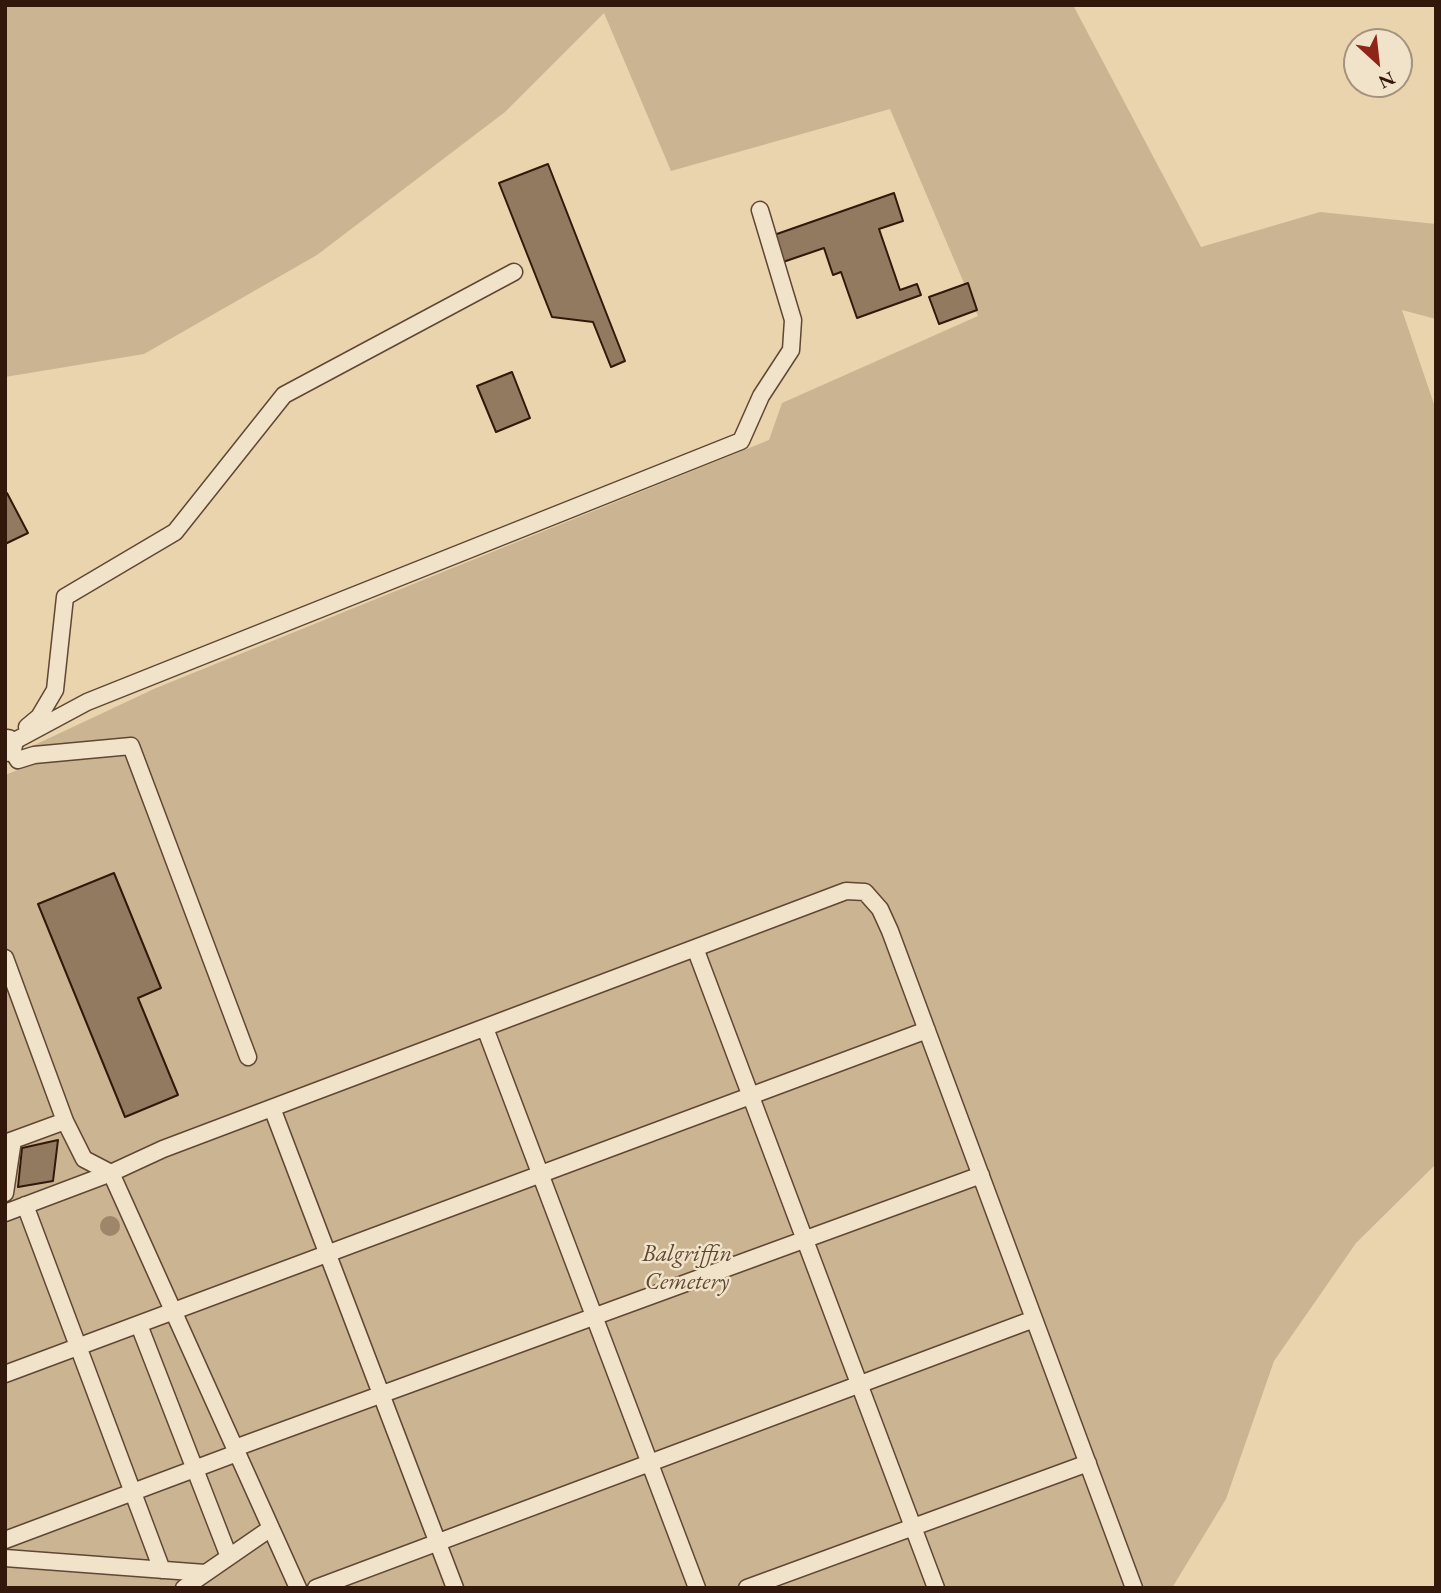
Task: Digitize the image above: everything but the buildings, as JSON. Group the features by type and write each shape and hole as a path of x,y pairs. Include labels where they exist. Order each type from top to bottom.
{"lane":[{"path":"6,744 87,702 741,441 761,397 791,350 793,320 760,210"},
{"path":"6,744 38,717 55,690 65,597 175,532 285,395 514,272"},
{"path":"6,744 18,760 34,755 131,746 248,1056"},
{"path":"5,1213 111,1173 163,1149 846,891 865,892 880,909 890,931 1134,1588"},
{"path":"695,948 936,1588"},
{"path":"5,958 65,1121 84,1159 111,1173 298,1588"},
{"path":"485,1028 698,1588"},
{"path":"5,1374 927,1030"},
{"path":"272,1108 455,1588"},
{"path":"5,1193 9,1141 65,1121"},
{"path":"5,1540 382,1395 981,1175"},
{"path":"25,1205 162,1570"},
{"path":"316,1588 1034,1319"},
{"path":"139,1325 229,1557"},
{"path":"747,1588 1088,1463"},
{"path":"184,1588 271,1528"},
{"path":"5,1558 205,1573"}],"green space":[{"name":"Balgriffin Cemetery","path":"5,5 1073,5 1201,247 1320,212 1436,224 1436,319 1402,310 1436,410 1436,1164 1356,1243 1274,1361 1226,1499 1172,1588 5,1588 5,775 33,764 26,749 156,688 769,440 782,403 978,316 890,109 671,171 604,13 505,112 317,255 144,354 5,377"}]}
